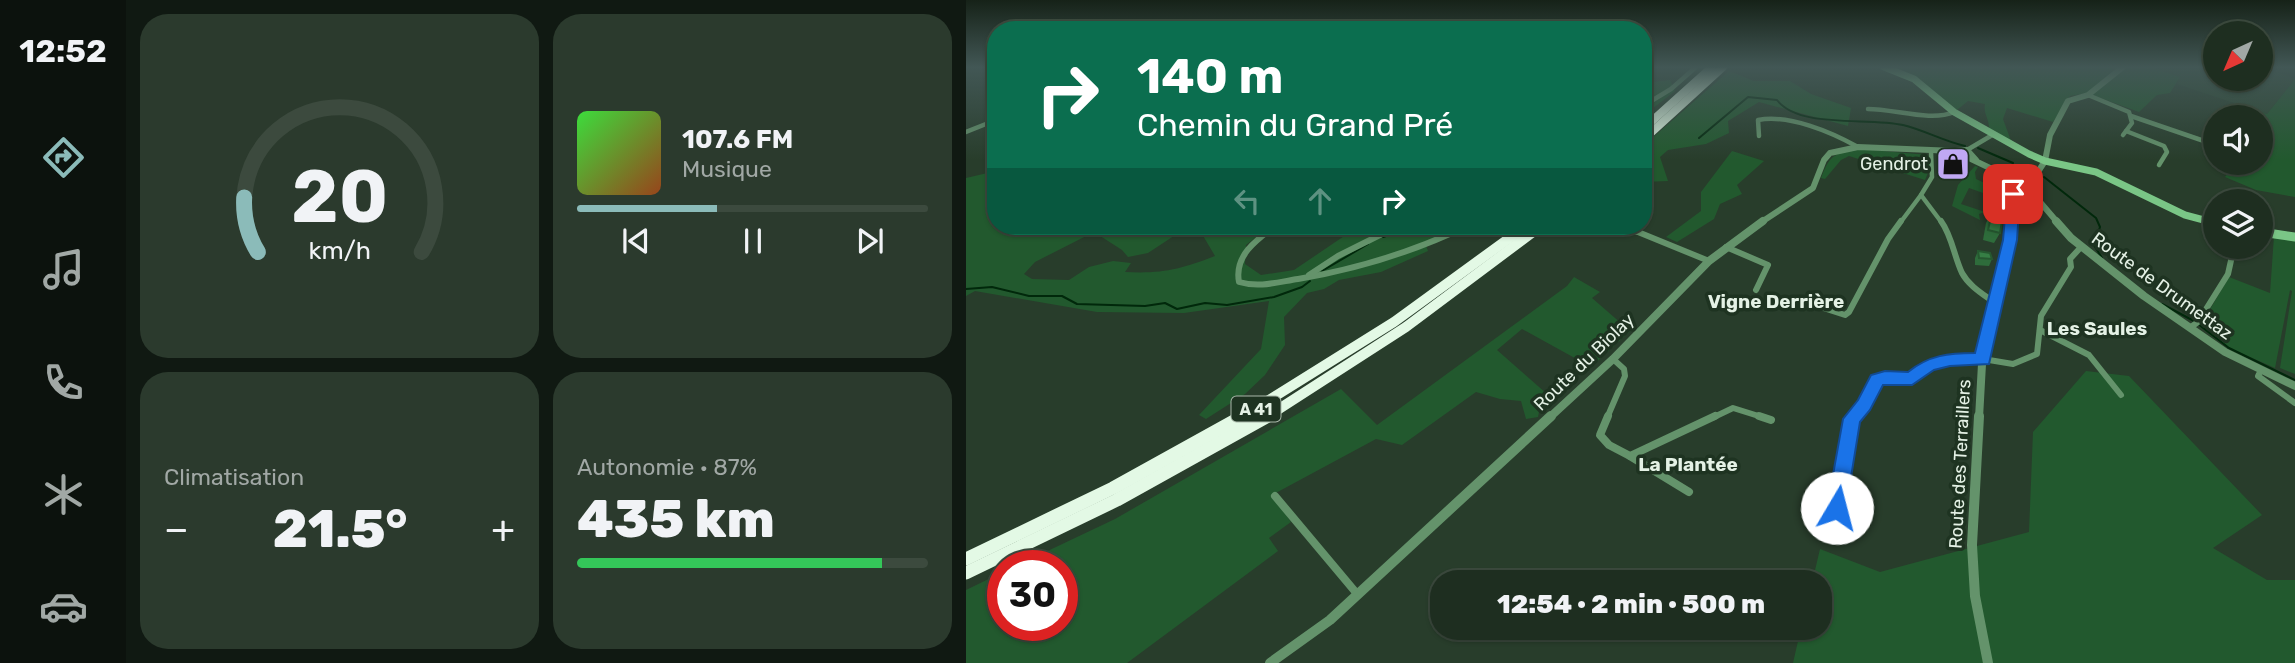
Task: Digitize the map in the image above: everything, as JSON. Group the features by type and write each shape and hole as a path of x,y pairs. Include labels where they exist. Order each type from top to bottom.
{"highway":[{"path":"1652,120 1677,98"},
{"path":"1652,132 1689,98"},
{"name":"A 41","path":"966,559 1135,478 1263,406 1417,306 1514,235"},
{"name":"A 41","path":"966,573 1111,503 1271,414 1414,321 1529,235"}],"main road":[{"path":"1938,98 1954,112 2045,162 2096,173 2185,215 2203,220"},
{"path":"2273,234 2293,236"}],"street":[{"path":"1994,134 1969,155 2022,184 2035,176 2045,162 2050,135 2068,101 2078,98"},
{"path":"2096,98 2122,108 2131,116 2203,141"},
{"path":"1868,109 1893,109 1940,118 1954,112"},
{"path":"2131,116 2132,123 2125,133 2166,148 2167,152 2159,165"},
{"path":"1759,136 1758,120 1765,117 1833,135 1858,147"},
{"path":"966,131 987,123"},
{"name":"Route du Biolay","path":"1270,663 1330,620 1358,596 1613,359 1709,261 1813,188 1829,155 1858,147 1955,152 1961,158 1969,155"},
{"path":"1811,304 1834,313 1845,315 1849,312 1882,249 1932,177 1935,151"},
{"name":"Route de Drumettaz","path":"2022,184 2035,194 2081,247 2144,296 2194,325 2225,352 2295,386"},
{"name":"Route des Terraillers","path":"1988,663 1975,596 1972,545 1983,359 1985,337 2022,184"},
{"path":"1921,195 1946,228 1963,274 1975,288 1995,303"},
{"path":"1264,235 1247,250 1237,278 1242,284 1261,285 1381,262 1450,235"},
{"path":"1304,278 1338,256 1380,235"},
{"path":"1648,235 1709,261"},
{"path":"1726,247 1768,265 1756,290"},
{"path":"1837,508 1852,419 1864,405 1877,380 1885,377 1912,379 1929,365 1950,359 1983,359 2013,364 2037,354 2040,316 2071,267 2070,259 2081,247"},
{"path":"2194,325 2228,274 2231,259"},
{"path":"2040,330 2089,355 2121,396"},
{"path":"1613,359 1626,372 1600,435 1607,444 1689,492"},
{"path":"2261,370 2258,376 2295,404"},
{"path":"1630,456 1733,408 1771,420"},
{"path":"1275,496 1358,596"}],"shaded area":[{"path":"2219,98 2280,98 2273,106 2240,105"}],"green space":[{"path":"1652,98 1666,98 1652,109"},
{"path":"1698,98 1822,98 1851,108 1848,126 1759,102 1728,121 1729,133 1706,144 1668,150 1660,157 1668,181 1652,182 1652,138"},
{"path":"1938,98 2069,98 2053,122 2007,108 2003,119 2011,141 1989,130 1985,104 1968,101 1957,110"},
{"path":"2101,98 2154,98 2139,112"},
{"path":"2280,98 2295,98 2295,197 2273,193 2273,189 2254,189 2225,177 2273,175 2273,106"},
{"path":"1861,149 1928,155 1930,168 1925,180 1849,156 1841,160 1825,179 1821,178 1828,163 1835,156"},
{"path":"1732,151 1764,161 1737,185 1742,194 1720,204 1714,219 1677,242 1666,237 1701,211 1701,192"},
{"path":"1975,166 1978,167 1975,172 1976,179 2002,191 1997,198 1969,188 1961,204 1985,212 1979,214 1980,220 1952,206 1958,185"},
{"path":"987,173 987,235 1088,235 1035,262 1024,274 1032,279 1069,280 1089,267 1113,261 1131,263 1125,272 1150,272 1182,267 1215,256 1203,235 1259,235 1246,245 1245,264 1261,275 1294,270 1346,235 1440,235 1425,243 1428,251 1381,272 1339,280 1324,289 1307,293 1284,317 1285,345 1265,375 1245,394 1206,419 1199,415 1261,349 1269,301 1184,313 1097,312 975,291 966,296 966,178"},
{"path":"1099,235 1175,235 1148,253 1128,257"},
{"path":"2274,236 2295,241 2295,374 2280,368 2292,291 2290,290 2275,368 2227,347 2202,323 2229,277 2270,293"},
{"path":"1574,277 1600,292 1592,298 1630,331 1591,367 1522,329 1497,350 1555,401 1540,407 1538,417 1526,419 1521,401 1500,399 1476,392 1402,445 1376,439 1272,495 1291,522 1269,538 1278,551 1127,663 966,663 966,590 987,580 987,641 1078,641 1078,550 1050,550 1115,519 1341,389 1377,425 1567,286"},
{"path":"2086,371 2129,376 2262,515 2213,548 2267,580 2295,580 2295,663 1793,663 1798,640 1832,640 1832,570 1815,570 1820,549 1880,572 2029,532 2033,432"}],"building":[{"path":"1992,212 2003,215 2000,233 1988,230"},
{"path":"1978,251 1990,253 1992,259 1979,258"}],"waterway":[{"path":"1699,138 1747,98"},
{"path":"1757,98 1777,100 1787,109 1817,119 1903,125 1965,146"},
{"path":"1978,148 2013,163"},
{"path":"2019,165 2027,169"},
{"path":"2044,177 2096,218 2100,227 2094,245 2102,258"},
{"path":"1383,237 1389,235"},
{"path":"1322,271 1368,244"},
{"path":"966,289 992,287 1029,296 1062,296 1077,304 1145,306 1165,303 1177,309 1205,303 1227,305 1274,297 1302,287 1310,281"},
{"path":"2162,304 2194,321"},
{"path":"2198,324 2229,348 2295,380"}],"place":[{"name":"Gendrot","path":"1953,164"}],"district":[{"name":"Vigne Derrière","path":"1776,301"},
{"name":"Les Saules","path":"2097,328"},
{"name":"La Plantée","path":"1688,464"}],"route":[{"path":"1837,508 1852,419 1864,405 1877,380 1885,377 1912,379 1929,365 1950,359 1983,359 1985,337 2000,288 2010,240 2013,194"}]}
